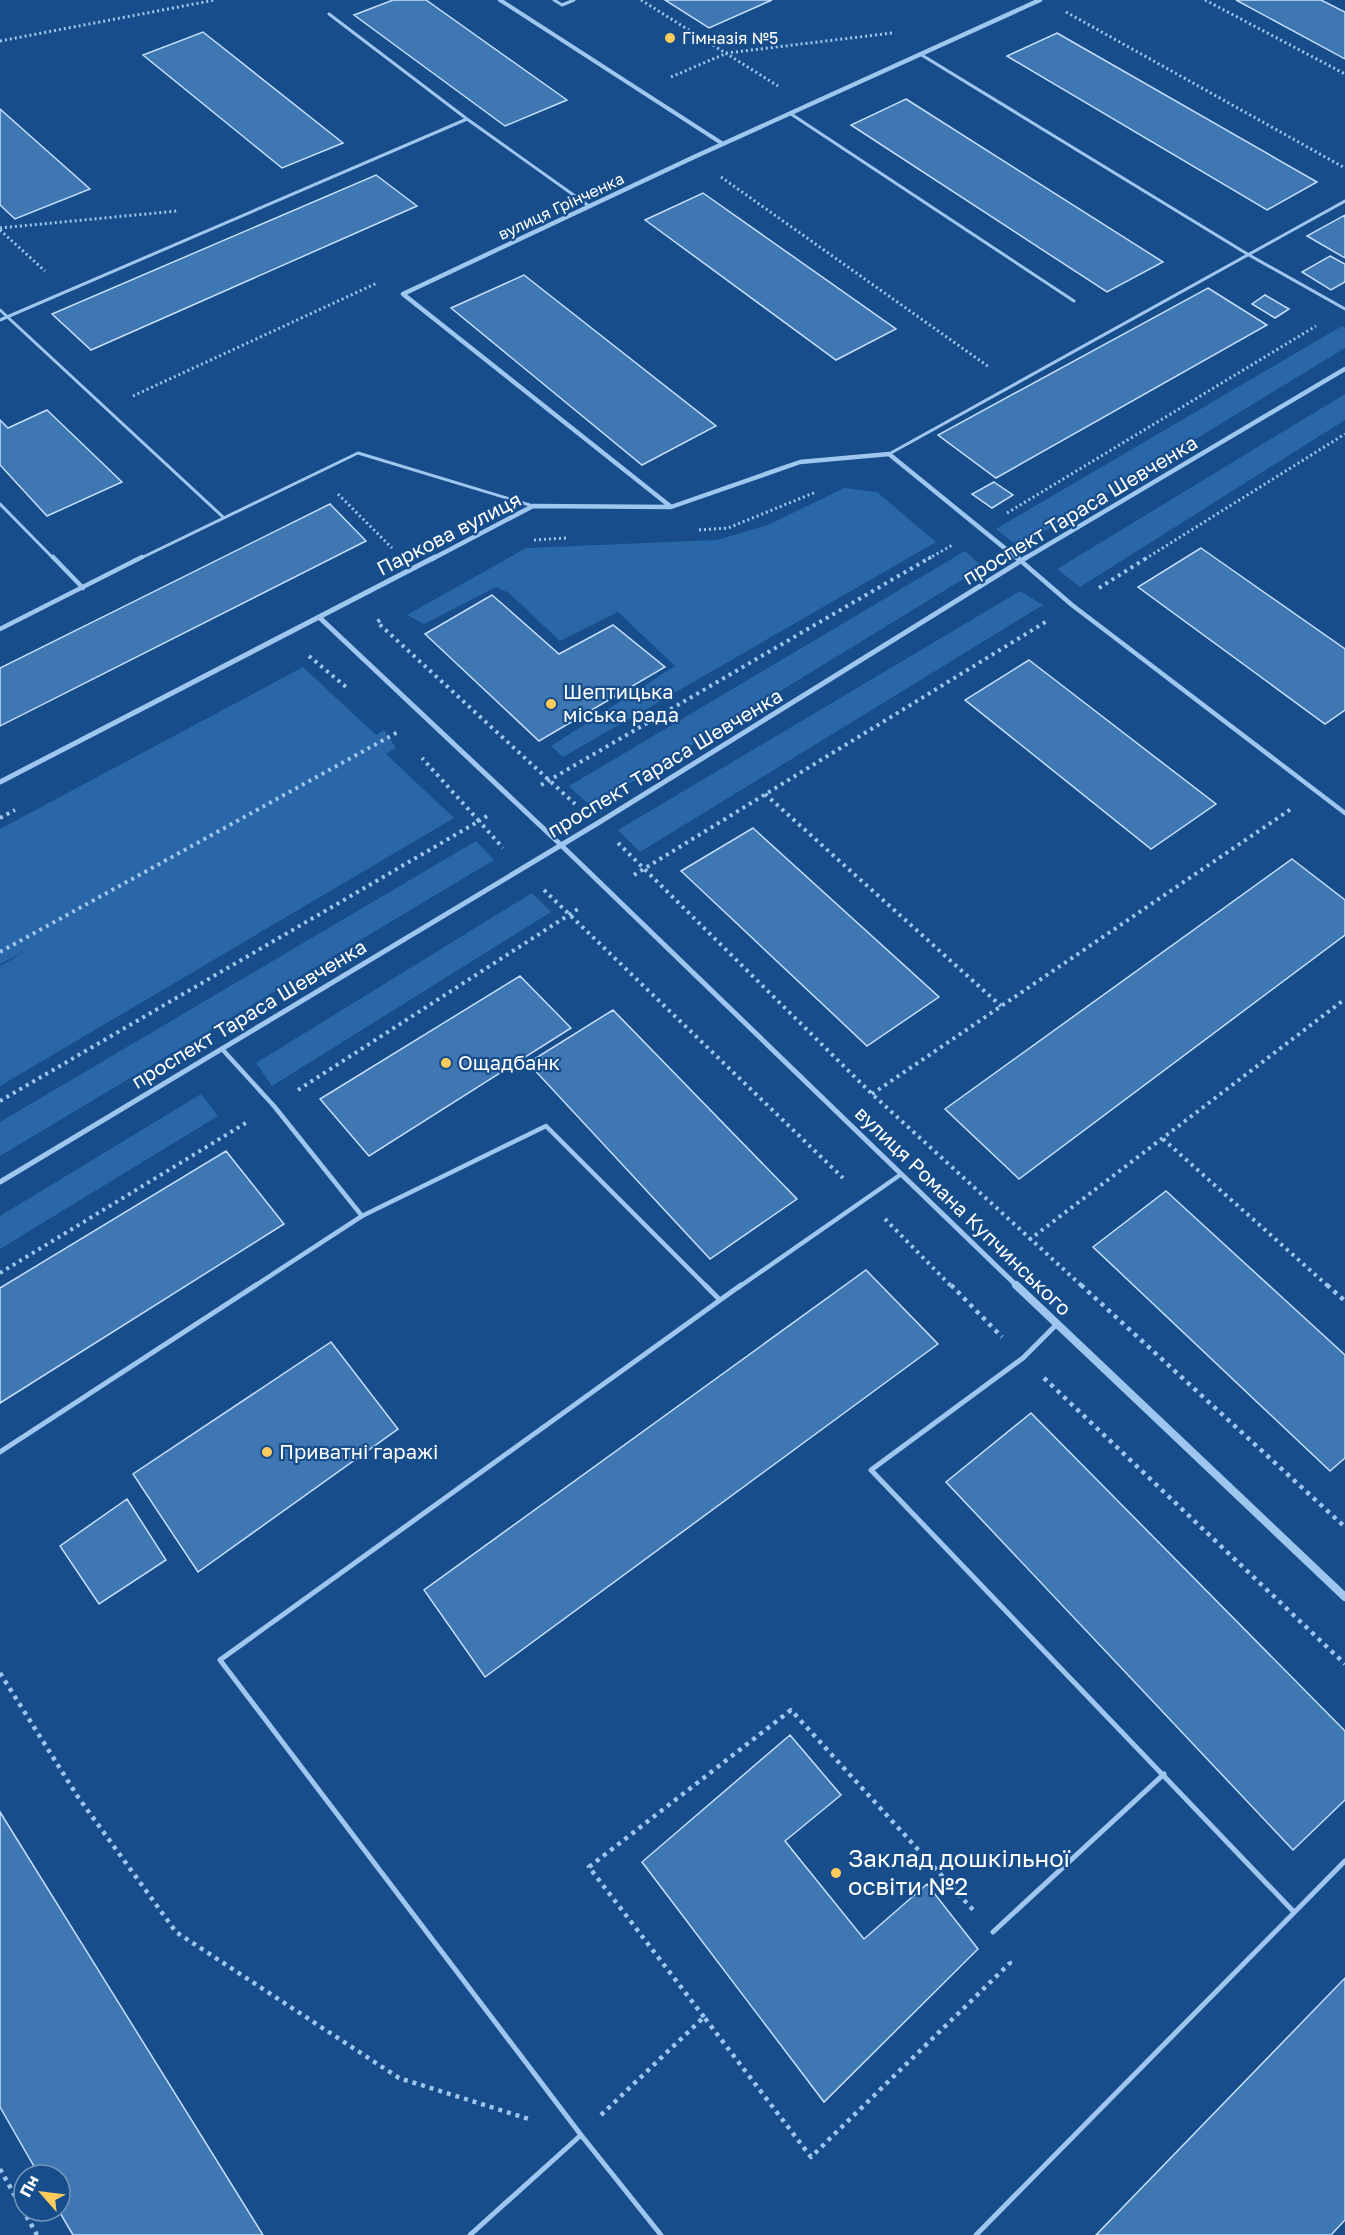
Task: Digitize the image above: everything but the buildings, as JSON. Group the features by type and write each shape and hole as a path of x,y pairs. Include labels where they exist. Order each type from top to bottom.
{"street":[{"path":"500,0 723,144"},
{"name":"вулиця Грінченка","path":"671,507 403,294 694,157 1040,0"},
{"name":"проспект Тараса Шевченка","path":"0,1182 521,867 598,823 1021,561 1345,369"},
{"path":"889,454 1021,561"},
{"name":"Паркова вулиця","path":"0,782 533,506 671,507 800,462 889,454"},
{"name":"вулиця Романа Купчинського","path":"320,618 561,845 900,1175 1345,1597"}],"lane":[{"path":"554,0 562,5 574,0"},
{"path":"329,14 466,119 589,206"},
{"path":"920,54 1249,255 1345,308"},
{"path":"791,114 1074,301"},
{"path":"0,321 466,119"},
{"path":"889,454 1011,383 1345,201"},
{"path":"0,310 223,517"},
{"path":"0,629 223,517 358,453 533,506"},
{"path":"0,504 83,588"},
{"path":"1021,561 1072,605 1345,813"},
{"path":"222,1049 274,1106 362,1216"},
{"path":"0,1452 362,1216 546,1126 720,1300"},
{"path":"662,2235 581,2135 220,1660 720,1300 900,1175"},
{"path":"1057,1324 1023,1358 871,1470 1293,1911"},
{"path":"993,1932 1164,1774"},
{"path":"976,2235 1293,1911 1345,1861"},
{"path":"470,2235 581,2135"}],"path":[{"path":"0,41 216,0"},
{"path":"641,0 809,105"},
{"path":"1205,0 1345,74"},
{"path":"1065,12 1345,168"},
{"path":"639,90 727,53 901,32"},
{"path":"694,157 1011,383"},
{"path":"0,229 184,210"},
{"path":"0,229 68,291"},
{"path":"0,1101 512,800 548,782 981,530 1345,308"},
{"path":"0,1273 274,1106 568,914 1072,605 1345,434"},
{"path":"316,473 394,549 383,555"},
{"path":"377,622 548,782 598,823 872,1094 1345,1527"},
{"path":"299,661 309,656 354,694"},
{"path":"0,952 398,732 428,719"},
{"path":"389,724 405,740"},
{"path":"420,756 521,867 568,914 864,1198 1023,1358 1345,1664"},
{"path":"872,1094 1317,792"},
{"path":"765,794 1002,1006"},
{"path":"0,818 21,807"},
{"path":"1029,1240 1345,999"},
{"path":"1163,1139 1345,1301"},
{"path":"0,1673 78,1797 176,1932 399,2078 581,2135 704,2017"},
{"path":"791,1710 993,1932 1010,1963 811,2157 704,2017 589,1867 791,1710"},
{"path":"0,2169 38,2235"}],"shaded area":[{"path":"1342,326 1345,328 1345,348 1019,547 996,529"},
{"path":"1345,394 1345,420 1080,587 1057,569"},
{"path":"844,488 877,492 936,542 563,757 551,746 675,666 618,612 560,641 509,593 496,587 424,624 407,615 526,548 717,540 768,525"},
{"path":"965,551 983,567 591,807 569,786"},
{"path":"1020,591 1043,605 640,852 618,830"},
{"path":"303,667 376,735 384,730 396,748 386,754 454,818 0,1086 0,966 30,949 0,964 0,829"},
{"path":"476,841 494,860 0,1156 0,1122"},
{"path":"532,893 551,912 272,1086 256,1063"},
{"path":"201,1094 218,1116 0,1249 0,1216"}],"place":[{"name":"Гімназія №5","path":"670,38"},
{"name":"Шептицька міська рада","path":"551,704"},
{"name":"Ощадбанк","path":"446,1063"},
{"name":"Приватні гаражі","path":"267,1452"},
{"name":"Заклад дошкільної освіти №2","path":"836,1873"}]}
